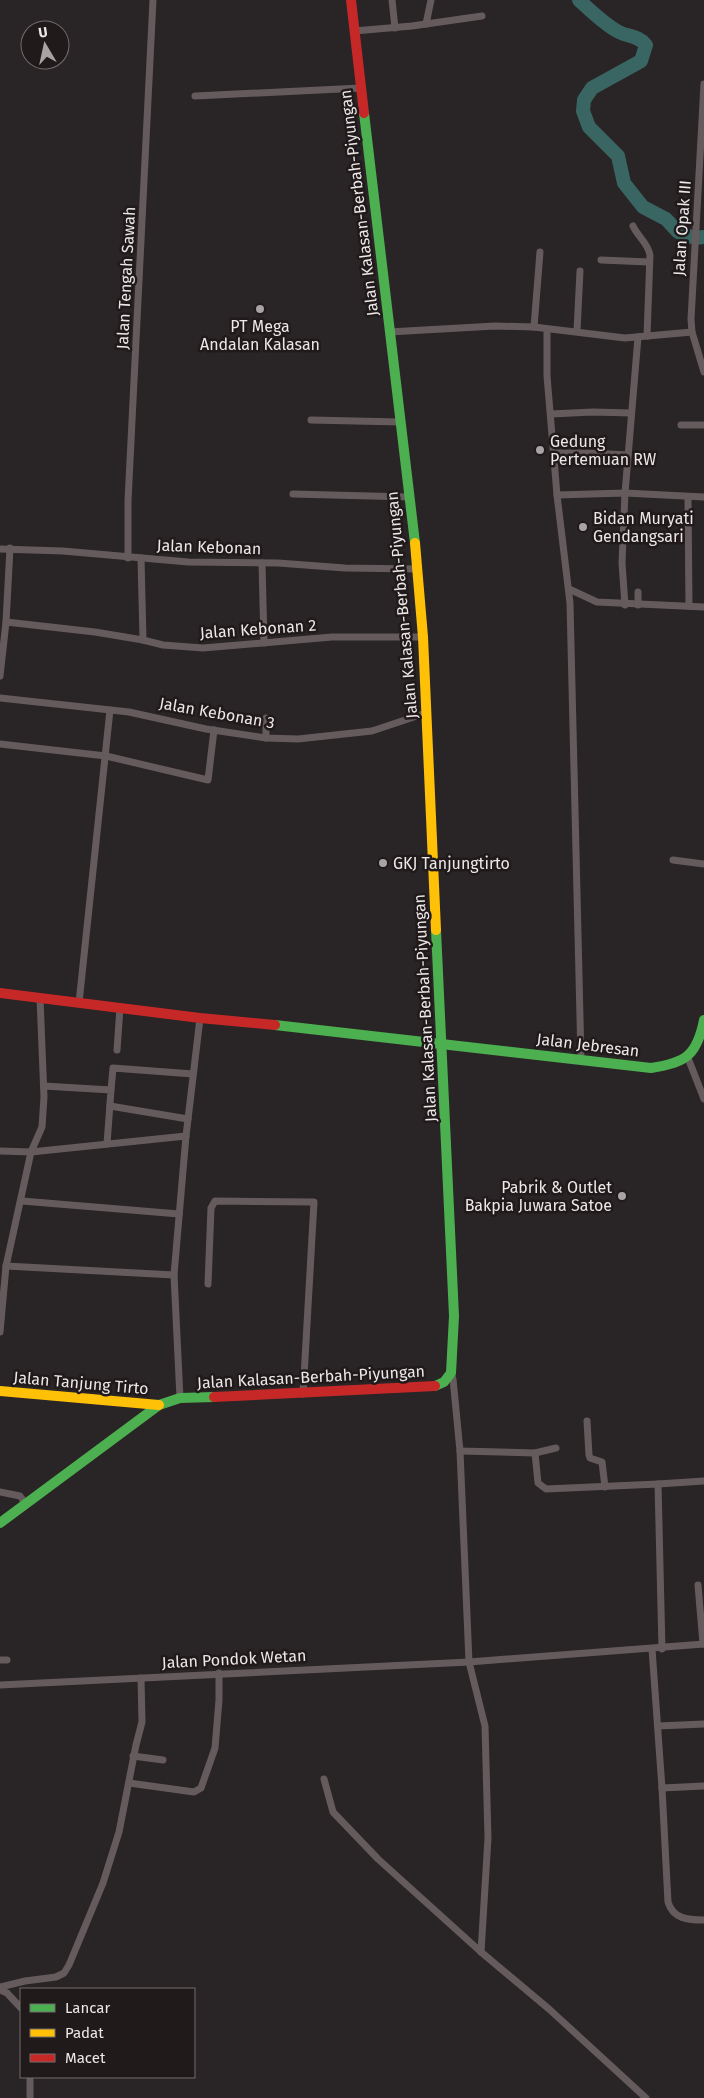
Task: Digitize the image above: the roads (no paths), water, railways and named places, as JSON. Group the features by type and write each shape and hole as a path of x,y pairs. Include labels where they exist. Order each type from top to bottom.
{"street":[{"name":"Jalan Tengah Sawah","path":"128,558 128,500 153,0"},
{"name":"Jalan Kalasan-Berbah-Piyungan","path":"0,1523 141,1418 160,1405 180,1398 433,1387 444,1382 450,1373 454,1316 423,637 418,569 351,0"},
{"path":"392,0 394,28"},
{"path":"426,24 431,0"},
{"path":"354,31 394,28 482,16"},
{"name":"Jalan Opak III","path":"704,84 700,218 691,296 692,332 704,372"},
{"path":"195,96 361,88"},
{"path":"633,226 636,233 647,245 649,262 647,336"},
{"path":"534,327 540,252"},
{"path":"601,260 649,262"},
{"path":"577,331 580,271"},
{"path":"389,332 495,326 547,328 625,338 692,332"},
{"path":"547,328 547,376 553,453 569,589 581,1059"},
{"path":"625,605 622,563 625,494 638,337"},
{"path":"551,414 631,413"},
{"path":"311,420 400,422"},
{"path":"681,425 704,424"},
{"path":"553,453 628,455"},
{"path":"293,494 409,497"},
{"path":"557,495 625,494 704,497"},
{"path":"688,497 689,606"},
{"name":"Jalan Kebonan","path":"0,549 10,548 188,562 418,569"},
{"path":"0,676 6,622 10,548"},
{"path":"141,558 143,640"},
{"path":"262,563 264,643"},
{"path":"569,589 598,602 625,605 704,607"},
{"path":"638,592 638,605"},
{"name":"Jalan Kebonan 2","path":"6,622 94,632 163,645 203,648 332,638 423,637"},
{"name":"Jalan Kebonan 3","path":"0,698 144,714 214,730 266,738 298,739 372,731 426,713"},
{"path":"79,1003 110,710"},
{"path":"266,718 266,738"},
{"path":"0,744 106,756 208,780 214,730"},
{"path":"674,860 704,864"},
{"name":"Jalan Jebresan","path":"0,993 200,1018 441,1043 651,1068 670,1066 688,1058"},
{"path":"0,1332 6,1266 22,1201 31,1152 42,1127 44,1086 40,998"},
{"path":"117,1050 120,1008"},
{"path":"180,1398 174,1275 186,1136 200,1018"},
{"path":"704,1020 694,1050 688,1058 704,1099"},
{"path":"107,1144 113,1068 193,1074"},
{"path":"44,1086 111,1090"},
{"path":"110,1106 188,1119"},
{"path":"0,1151 31,1152 186,1136"},
{"path":"22,1201 179,1214"},
{"path":"208,1284 211,1208 215,1201 314,1202 303,1394"},
{"path":"6,1266 174,1275"},
{"path":"450,1373 454,1379 460,1451 469,1662 485,1726 488,1778 488,1838 481,1952"},
{"name":"Jalan Tanjung Tirto","path":"0,1391 160,1405"},
{"path":"138,1404 141,1418"},
{"path":"587,1420 589,1455 590,1458 602,1462 605,1487"},
{"path":"460,1451 535,1453 556,1448"},
{"path":"535,1453 538,1483 544,1488 605,1487 704,1481"},
{"path":"658,1484 662,1649"},
{"path":"0,1492 20,1496 26,1504"},
{"path":"698,1585 704,1644"},
{"name":"Jalan Pondok Wetan","path":"0,1685 469,1662 662,1649 704,1644"},
{"path":"652,1649 669,1907 674,1914 683,1918 704,1920"},
{"path":"129,1783 194,1792 201,1788 215,1748 219,1673"},
{"path":"0,1989 25,1981 56,1977 64,1973 69,1965 114,1852 142,1722 141,1678"},
{"path":"658,1726 704,1724"},
{"path":"134,1756 163,1760"},
{"path":"324,1779 333,1812 378,1859 481,1952 549,2009 646,2098"},
{"path":"662,1788 704,1786"},
{"path":"0,1989 7,1993 20,2007"},
{"path":"30,2078 30,2098"}],"waterway":[{"path":"579,0 612,28 640,39 646,45 641,61 592,88 584,100 583,111 589,127 618,156 624,183 643,207 666,219 678,232 695,238 704,237"}],"place":[{"name":"PT Mega Andalan Kalasan","path":"260,309"},
{"name":"Gedung Pertemuan RW","path":"540,450"},
{"name":"Bidan Muryati Gendangsari","path":"583,527"},
{"name":"GKJ Tanjungtirto","path":"383,863"},
{"name":"Pabrik & Outlet Bakpia Juwara Satoe","path":"622,1196"}]}
